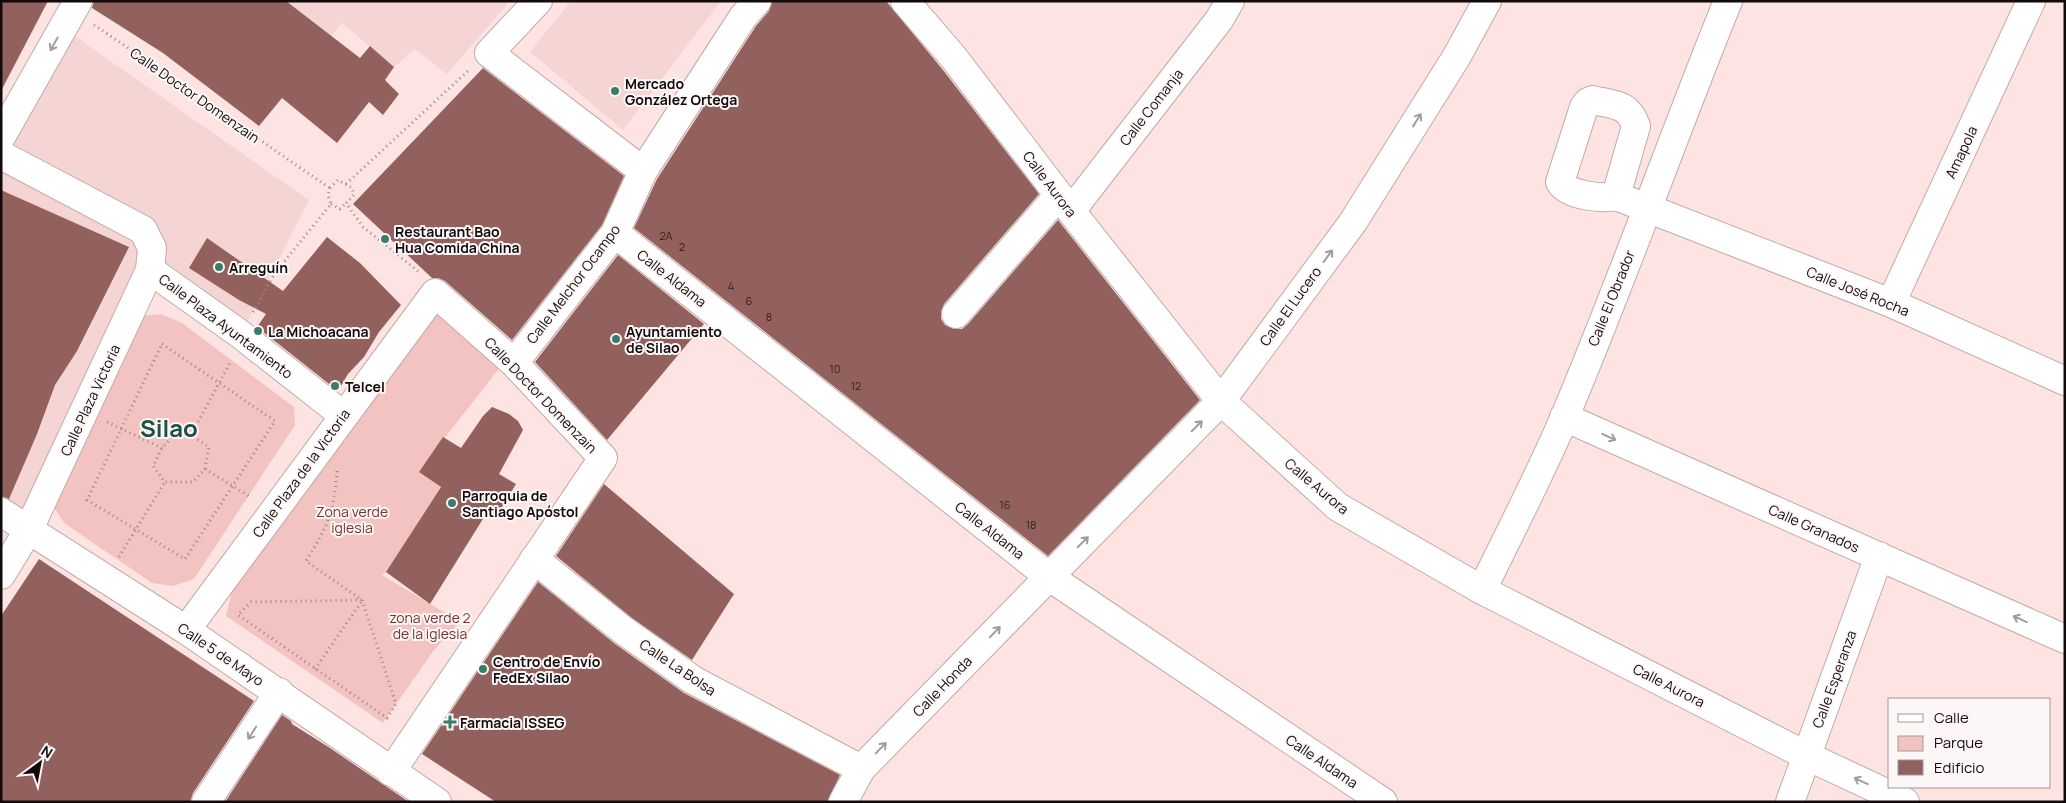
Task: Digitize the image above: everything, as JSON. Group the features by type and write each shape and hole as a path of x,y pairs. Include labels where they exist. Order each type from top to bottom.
{"street":[{"path":"538,1 489,52 643,171"},
{"name":"Calle Melchor Ocampo","path":"514,363 615,233 643,171 743,18 757,1"},
{"name":"Calle Aurora","path":"905,1 954,58 1221,402 1338,507 1482,590 1807,756 1905,802"},
{"name":"Calle Comanja","path":"956,314 1065,203 1219,20 1230,1"},
{"name":"Calle El Lucero","path":"1048,576 1221,402 1352,222 1457,56 1487,1"},
{"name":"Calle El Obrador","path":"1482,590 1564,417 1728,1"},
{"name":"Amapola","path":"1890,303 2031,1"},
{"path":"1,137 71,3"},
{"name":"Calle Plaza Ayuntamiento","path":"1,155 143,230 152,248 150,270 240,334 343,415"},
{"name":"Calle José Rocha","path":"1616,196 1890,303 2065,381"},
{"name":"Calle Aldama","path":"615,233 1048,576 1382,802"},
{"name":"Calle Plaza Victoria","path":"1,575 29,529 150,270"},
{"name":"Calle Doctor Domenzain","path":"435,293 514,363 603,458 534,559"},
{"name":"Calle Plaza de la Victoria","path":"186,630 435,293"},
{"name":"Calle Granados","path":"1564,417 1879,556 2063,633"},
{"name":"Calle 5 de Mayo","path":"1,512 186,630 279,692 391,772 438,802"},
{"name":"Calle Esperanza","path":"1790,802 1879,556"},
{"path":"391,772 534,559"},
{"name":"Calle La Bolsa","path":"534,559 623,630 693,680 861,769"},
{"name":"Calle Honda","path":"843,802 861,769 1048,576"},
{"path":"206,802 279,692"}],"path":[{"name":"Calle Doctor Domenzain","path":"71,3 82,17 179,81 248,133 330,188"},
{"path":"346,184 489,52"},
{"path":"338,180 352,188 354,195 340,209 331,204 328,195 330,188 338,180"},
{"path":"346,203 363,227 418,270 435,293"},
{"path":"240,334 275,274 331,204"},
{"path":"162,344 275,421 185,559 87,500 121,427 162,344"},
{"path":"191,435 232,360"},
{"path":"104,420 162,448"},
{"path":"174,435 191,435 209,447 205,469 193,482 165,482 154,466 162,448 174,435"},
{"path":"338,464 334,502 325,532 306,561 362,600 396,704 387,718 238,615 251,602 362,600"},
{"path":"205,469 249,496"},
{"path":"118,559 165,482"},
{"path":"316,669 362,600"}],"shaded area":[{"path":"196,1 510,1 447,74 415,49 394,67 342,23 259,126 163,53"},
{"name":"Mercado González Ortega","path":"571,1 721,1 623,130 530,52"},
{"path":"72,34 309,200 247,322 162,265 164,247 8,144"},
{"path":"1,168 152,248 17,522 1,511"}],"green space":[{"name":"Zona verde iglesia","path":"438,307 501,366 420,472 441,487 386,572 382,575 460,622 434,650 383,723 226,616 235,579"},
{"path":"161,314 182,323 294,407 295,425 194,579 173,586 152,583 64,523 53,506 140,316"}],"building":[{"path":"1,1 48,1 1,91"},
{"path":"94,1 286,1 360,58 370,46 394,67 385,80 399,94 383,115 369,102 337,143 282,98 259,126 163,53 92,8"},
{"path":"772,1 886,1 943,70 1039,194 944,304 941,319 945,325 954,329 962,329 968,324 1058,220 1200,400 1048,556 634,228 657,179 756,26 769,11"},
{"path":"483,68 624,176 602,225 512,340 445,281 432,278 353,204"},
{"path":"1,190 129,247 77,351 55,385 37,434 9,499 1,496"},
{"path":"327,237 360,263 401,305 379,332 364,357 348,374 338,391 257,327 266,314 239,300 189,268 207,238 283,291"},
{"name":"Ayuntamiento de Silao","path":"618,255 704,324 607,440 535,362"},
{"name":"Parroquia de Santiago Apóstol","path":"492,407 509,414 518,421 523,430 499,474 516,484 496,517 486,514 430,604 386,572 441,487 419,472 443,437 461,448 483,416"},
{"path":"604,484 734,594 692,660 632,618 556,556"},
{"path":"39,559 254,701 193,793 190,802 1,802 1,616"},
{"path":"538,582 614,643 684,693 840,775 827,802 496,802 422,754"},
{"path":"282,715 291,721 292,724 409,802 225,802"}],"place":[{"name":"Mercado González Ortega","path":"615,91"},
{"name":"Restaurant Bao Hua Comida China","path":"385,239"},
{"name":"Arreguín","path":"219,267"},
{"name":"La Michoacana","path":"258,331"},
{"name":"Ayuntamiento de Silao","path":"616,339"},
{"name":"Telcel","path":"335,386"},
{"name":"Parroquia de Santiago Apóstol","path":"452,503"},
{"name":"Centro de Envío FedEx Silao","path":"483,669"},
{"name":"Farmacia ISSEG","path":"450,722"}],"district":[{"name":"Silao","path":"169,427"}],"park label":[{"name":"zona verde 2 de la iglesia","path":"430,626"}]}
